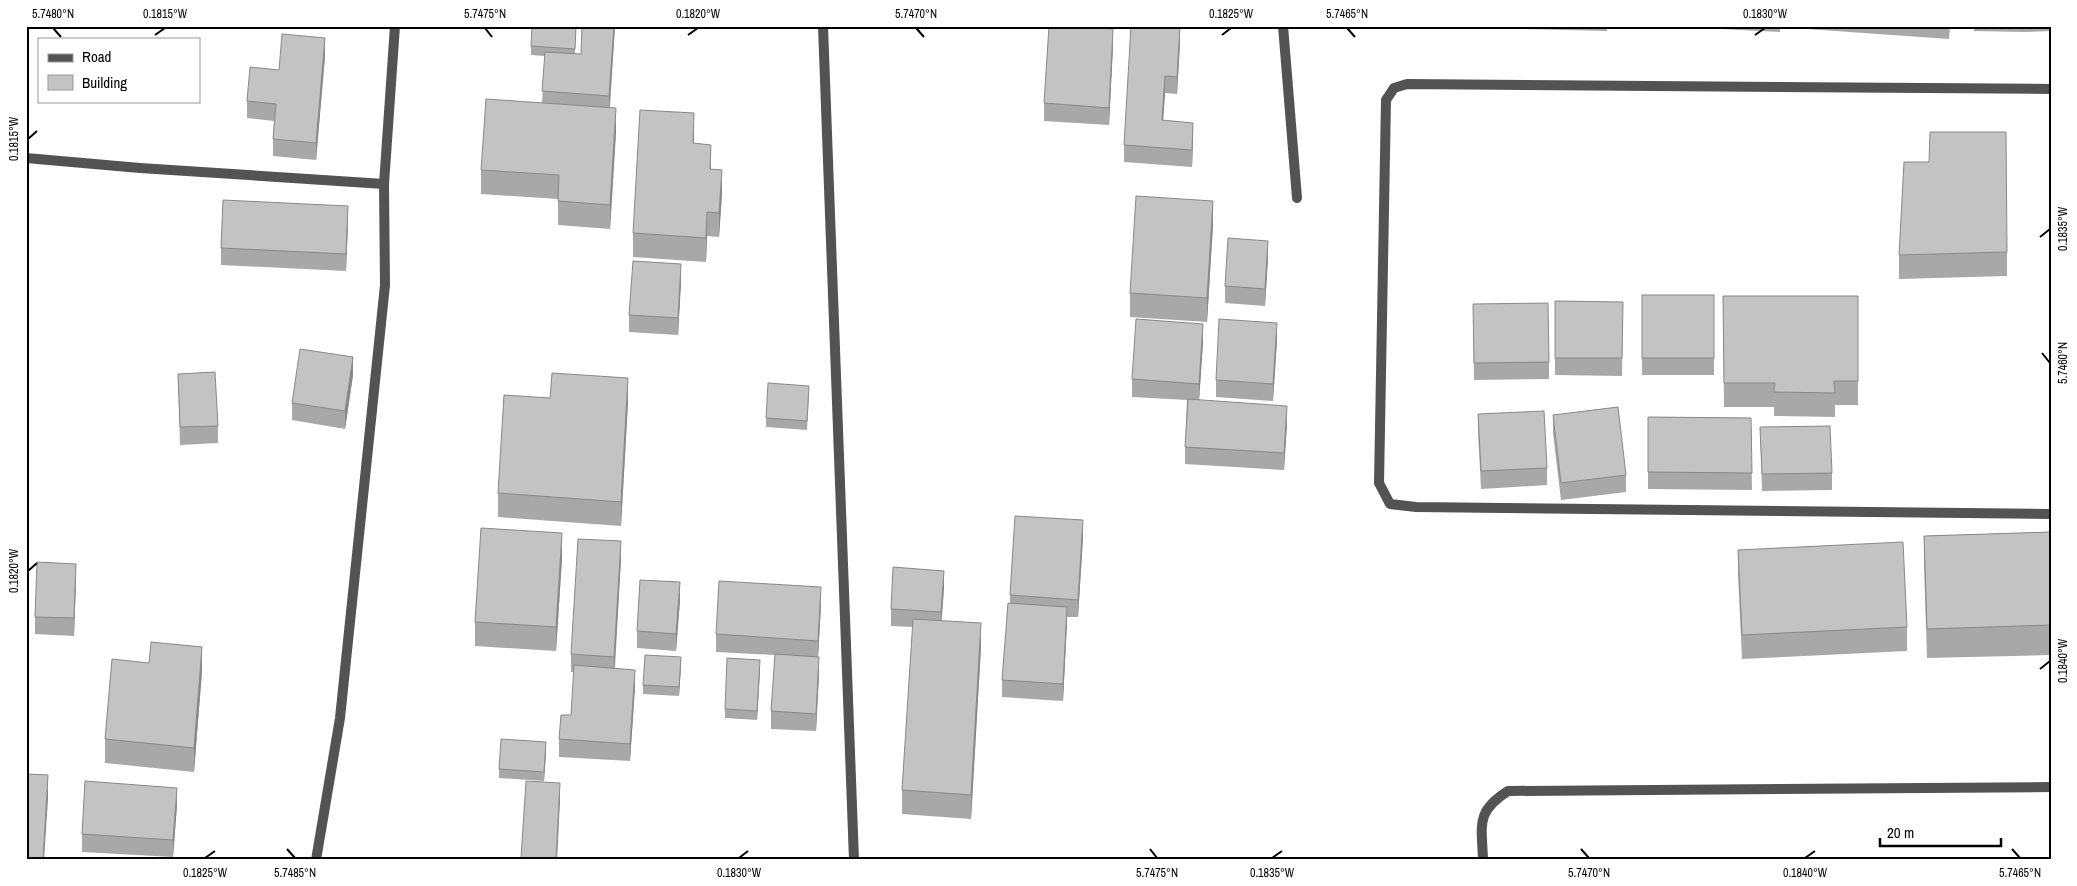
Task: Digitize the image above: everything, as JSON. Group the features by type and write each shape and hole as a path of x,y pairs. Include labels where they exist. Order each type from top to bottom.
{"street":[{"path":"316,860 340,718 384,303 384,184 395,26"},
{"path":"822,26 854,860"},
{"path":"1282,26 1297,198"},
{"path":"2051,89 1417,84 1407,84 1394,88 1386,100 1378,483 1390,504 1416,507 2051,514"},
{"path":"26,158 140,168 384,184"},
{"path":"1483,860 1482,818 1492,801 1508,791 2051,787"}],"building":[{"path":"532,26 576,26 575,49 531,46"},
{"path":"582,26 614,26 609,96 542,91 545,52 581,54"},
{"path":"1049,26 1113,29 1109,108 1044,103"},
{"path":"1131,26 1180,26 1177,77 1165,76 1162,120 1193,123 1192,150 1124,145"},
{"path":"282,34 325,38 316,143 273,139 276,104 247,101 250,67 279,70"},
{"path":"486,99 616,108 610,205 558,201 559,175 481,170"},
{"path":"640,110 694,113 693,143 711,145 710,169 722,170 719,213 707,212 706,238 633,233"},
{"path":"1930,132 2006,132 2007,252 1899,255 1904,162 1929,162"},
{"path":"1136,196 1213,201 1207,298 1130,293"},
{"path":"223,200 348,206 346,254 221,248"},
{"path":"1228,238 1268,241 1265,289 1225,286"},
{"path":"633,261 681,264 678,318 629,315"},
{"path":"1642,295 1714,295 1714,358 1642,358"},
{"path":"1723,296 1858,296 1858,381 1834,381 1835,393 1774,392 1775,383 1724,383"},
{"path":"1555,301 1623,302 1622,358 1555,358"},
{"path":"1548,303 1549,362 1474,363 1473,304"},
{"path":"1136,319 1203,324 1199,384 1132,379"},
{"path":"1219,319 1277,323 1273,384 1216,380"},
{"path":"300,349 353,357 345,411 292,403"},
{"path":"215,372 218,426 180,427 178,374"},
{"path":"552,373 628,378 621,502 498,493 504,395 550,398"},
{"path":"768,383 809,386 807,421 766,418"},
{"path":"1188,399 1287,406 1284,453 1185,447"},
{"path":"1618,407 1626,475 1561,483 1553,415"},
{"path":"1544,411 1547,468 1481,471 1478,414"},
{"path":"1648,417 1751,418 1752,473 1648,472"},
{"path":"1830,426 1832,473 1762,474 1760,427"},
{"path":"1015,516 1083,520 1078,600 1010,595"},
{"path":"481,528 562,533 556,627 475,622"},
{"path":"2051,532 2051,625 1927,629 1924,536"},
{"path":"578,539 621,541 614,657 571,654"},
{"path":"1903,542 1907,627 1742,635 1738,550"},
{"path":"37,562 76,564 74,618 35,617"},
{"path":"893,567 944,571 941,612 891,609"},
{"path":"640,580 680,582 676,634 637,631"},
{"path":"719,581 821,587 818,641 716,634"},
{"path":"1008,603 1067,607 1063,684 1002,680"},
{"path":"913,619 981,623 971,795 902,790"},
{"path":"151,642 202,647 194,748 105,739 112,659 149,663"},
{"path":"775,654 819,657 816,714 771,711"},
{"path":"645,655 681,657 679,687 643,685"},
{"path":"727,658 760,660 757,711 725,709"},
{"path":"574,665 635,670 630,744 559,739 561,715 571,715"},
{"path":"501,739 546,742 544,772 499,769"},
{"path":"26,774 48,775 43,860 26,860"},
{"path":"85,781 177,788 173,840 82,834"},
{"path":"526,781 560,783 556,860 521,858"}]}
